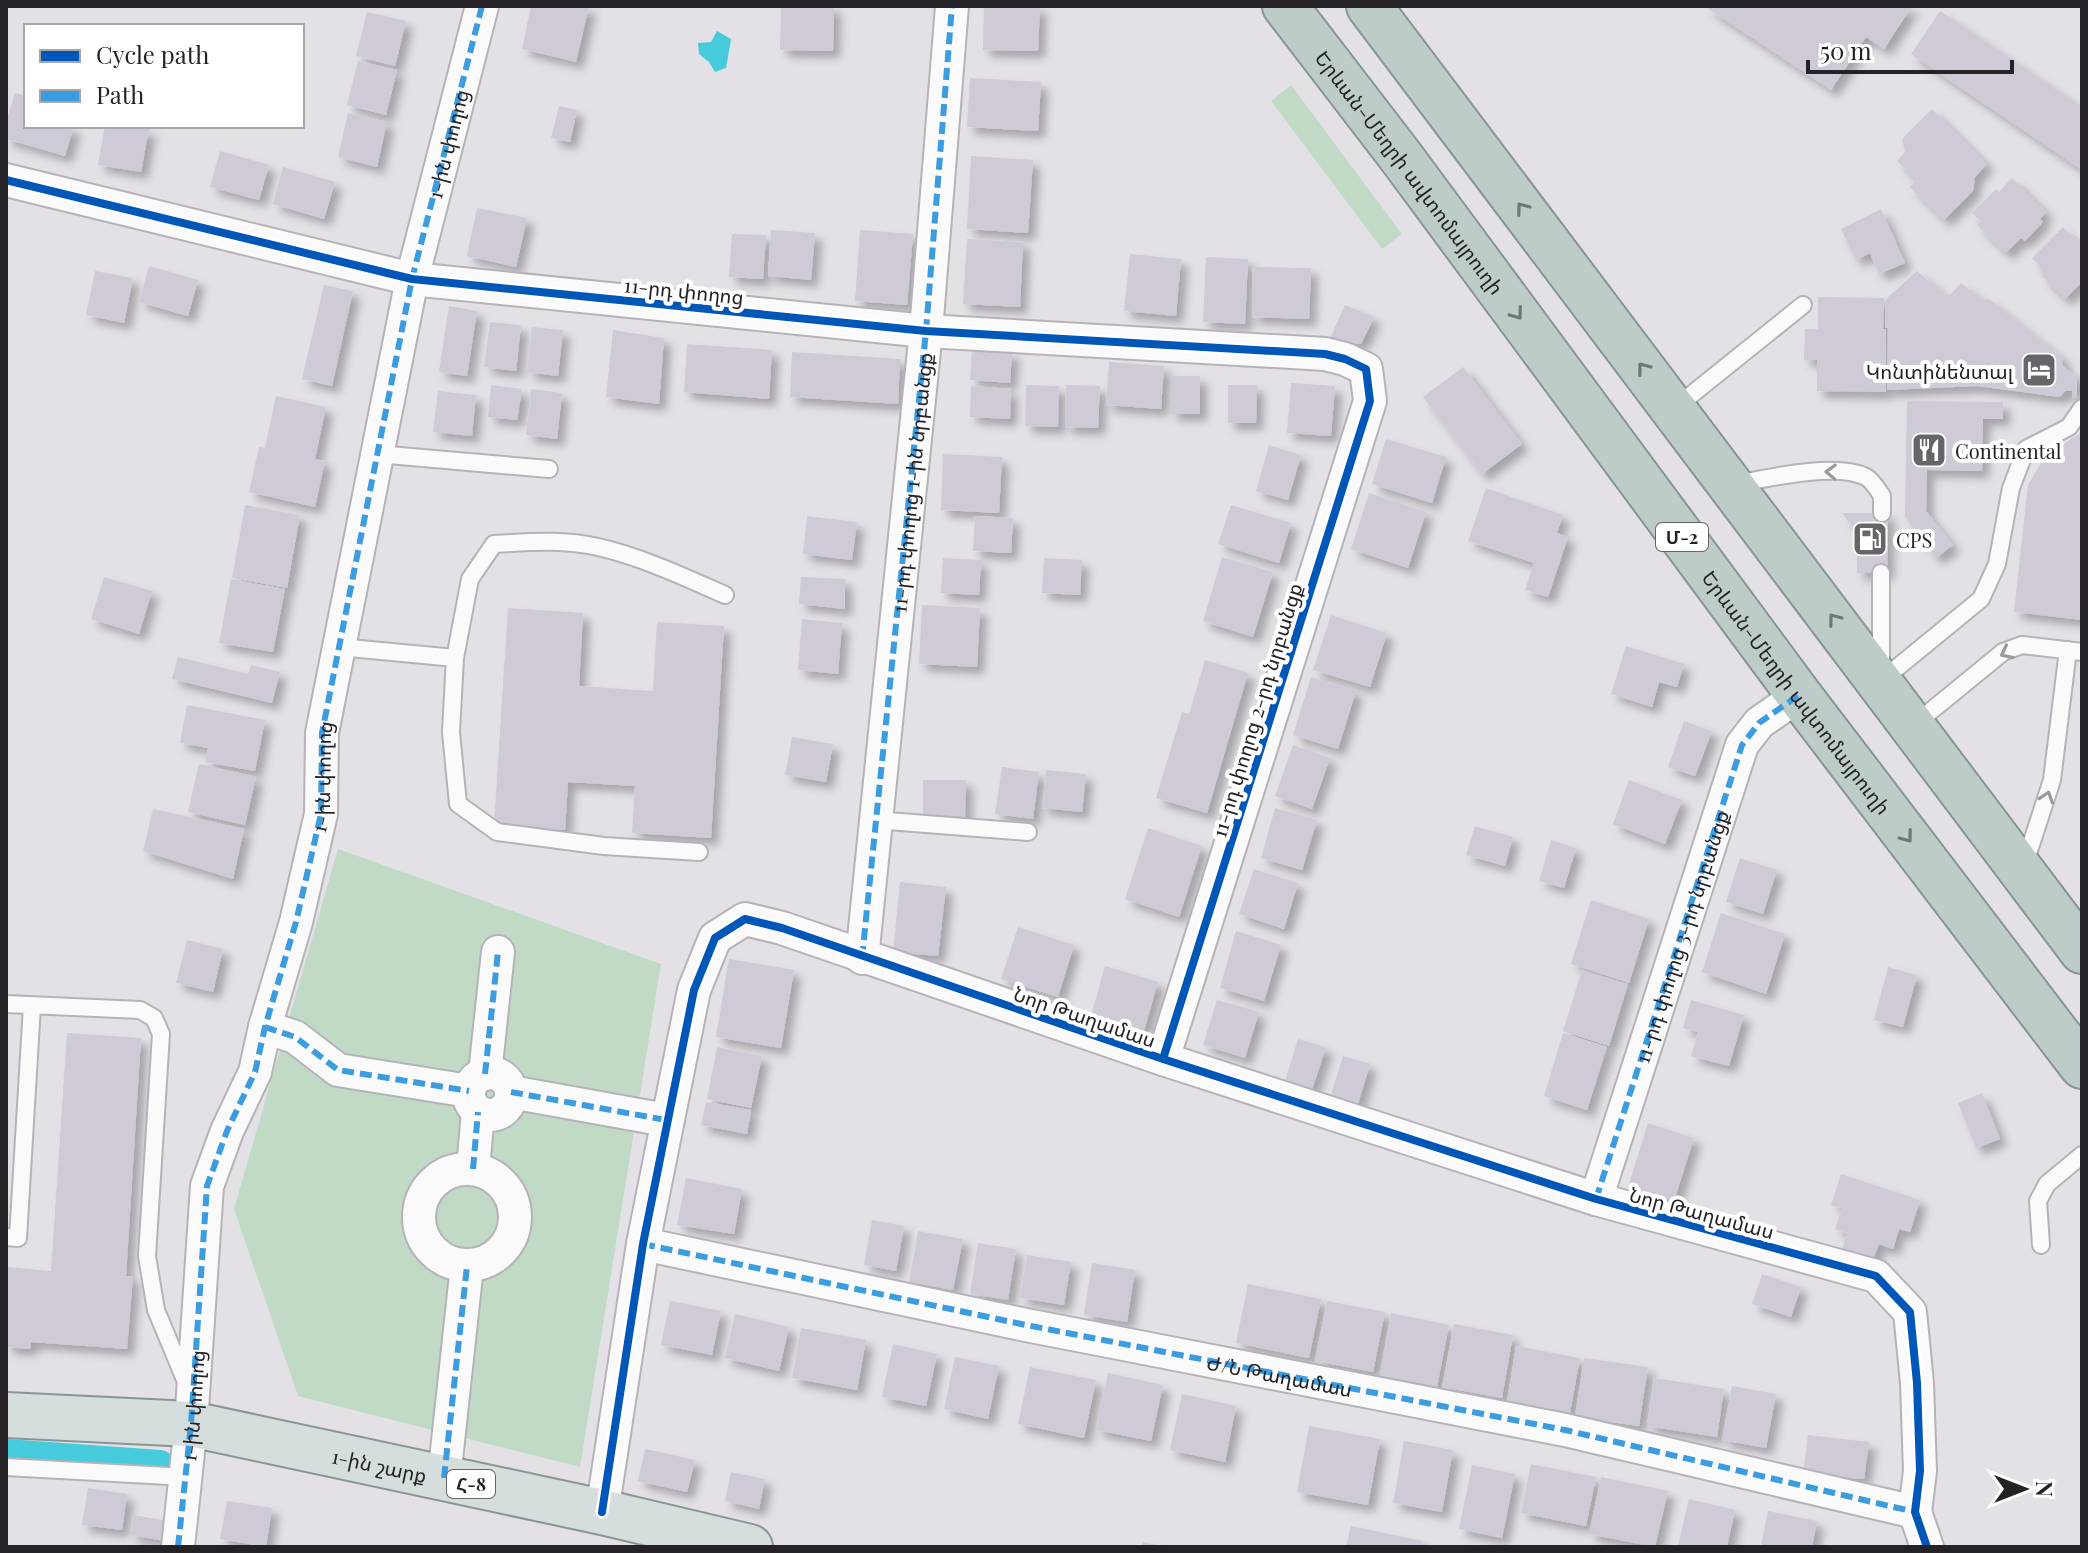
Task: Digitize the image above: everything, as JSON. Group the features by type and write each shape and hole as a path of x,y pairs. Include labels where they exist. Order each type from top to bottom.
{"highway":[{"name":"Երևան-Մեղրի ավտոմայրուղի","path":"1285,6 1410,169 1799,695 2082,1066"},
{"path":"1369,6 2082,951"}],"main road":[{"name":"1-ին շարք","path":"6,1415 192,1411 444,1478 750,1547"}],"street":[{"name":"1-ին փողոց","path":"178,1547 192,1411 207,1186 227,1131 255,1072 296,922 321,814 322,733 412,279 482,6"},
{"name":"11-րդ փողոց 1-ին նրբանցք","path":"862,958 926,331 952,6"},
{"name":"11-րդ փողոց","path":"6,180 412,279 926,331 1325,354 1366,369"},
{"name":"11-րդ փողոց 2-րդ նրբանցք","path":"1163,1059 1370,401 1366,369"},
{"name":"11-րդ փողոց 3-րդ նրբանցք","path":"1596,1199 1742,745 1759,723 1799,695"},
{"name":"Նոր Թաղամաս","path":"602,1512 643,1244 694,990 715,938 745,919 782,928 1163,1059 1596,1199 1876,1276 1910,1312 1917,1383 1920,1471 1915,1512 1927,1547"},
{"path":"473,1169 486,1092 498,952"},
{"path":"265,1027 295,1037 338,1070 666,1120"},
{"path":"473,1169 488,1173 502,1183 511,1196 516,1212 515,1228 497,1256 467,1266 451,1263 427,1244 419,1214 431,1185 443,1175 473,1169"},
{"name":"Ժ/Ն Թաղամաս","path":"643,1244 1026,1325 1565,1430 1915,1512"},
{"path":"444,1478 467,1266"}],"lane":[{"path":"1674,409 1803,305"},
{"path":"1881,681 1981,599 1997,564 2011,488 2026,449 2069,427 2082,408"},
{"path":"377,454 549,469"},
{"path":"1732,485 1796,473 1836,471 1866,477 1882,496 1882,513"},
{"path":"699,852 604,846 497,832 458,804 451,732 455,658 470,579 494,544 546,540 598,547 669,570 725,595"},
{"path":"1881,573 1881,681"},
{"path":"1913,725 2003,652 2022,645 2075,651 2052,780 2023,871"},
{"path":"339,647 455,658"},
{"path":"875,820 1028,832"},
{"path":"6,1004 140,1010 154,1018 161,1034 147,1256 156,1310 192,1411"},
{"path":"6,1237 18,1238 32,1006"},
{"path":"2041,1245 2038,1201 2047,1184 2082,1155"},
{"path":"6,1467 186,1477"}],"green space":[{"path":"1291,85 1402,234 1382,249 1271,101"},
{"path":"338,849 661,964 580,1467 298,1396 234,1209"}],"water":[{"path":"717,31 731,39 726,68 715,72 699,54 698,43 711,42"}],"building":[{"path":"531,6 589,6 576,62 522,49"},
{"path":"781,6 834,6 833,51 780,50"},
{"path":"984,6 1040,6 1038,51 983,50"},
{"path":"1704,6 1912,6 1884,49 1866,37 1831,90"},
{"path":"1940,11 2082,107 2082,170 1911,54"},
{"path":"367,12 406,21 395,66 356,56"},
{"path":"358,61 397,70 386,115 347,105"},
{"path":"970,78 1041,82 1038,131 967,127"},
{"path":"15,93 24,95 24,128 73,128 65,156 6,139 6,122"},
{"path":"559,106 577,110 570,142 551,138"},
{"path":"1932,109 1987,164 1975,177 1973,191 1944,220 1910,187 1917,180 1897,161 1905,152 1902,139"},
{"path":"348,113 387,122 377,167 338,157"},
{"path":"105,128 149,129 141,172 98,165"},
{"path":"220,151 269,165 259,200 210,187"},
{"path":"971,156 1033,160 1028,233 967,229"},
{"path":"283,167 335,182 324,219 273,204"},
{"path":"2012,178 2046,212 2040,219 2043,222 2025,241 2021,238 2006,253 1977,225 1981,221 1972,213"},
{"path":"477,208 527,218 516,267 467,256"},
{"path":"1881,209 1905,263 1879,274 1870,253 1856,260 1841,229"},
{"path":"2063,227 2075,240 2082,238 2082,286 2080,284 2065,299 2042,276 2046,272 2032,258"},
{"path":"771,230 815,233 811,280 768,276"},
{"path":"860,230 913,234 907,305 855,301"},
{"path":"732,234 766,235 763,279 729,277"},
{"path":"967,239 1023,242 1020,307 963,304"},
{"path":"1130,254 1181,259 1176,316 1124,311"},
{"path":"1206,257 1248,259 1245,324 1203,322"},
{"path":"149,266 198,280 188,316 139,302"},
{"path":"1253,267 1311,268 1309,319 1252,317"},
{"path":"95,271 133,278 124,323 86,315"},
{"path":"1917,271 1948,297 1961,283 1982,300 1989,299 2063,358 2063,366 2077,377 2077,398 2072,398 2072,391 2065,391 2060,397 1977,386 1887,390 1885,300"},
{"path":"324,285 353,291 332,386 302,379"},
{"path":"1818,297 1884,298 1886,392 1817,391 1817,360 1804,360 1805,329 1818,329"},
{"path":"1345,305 1374,317 1361,344 1329,341"},
{"path":"449,306 477,311 467,376 439,372"},
{"path":"490,322 521,325 516,371 484,367"},
{"path":"532,327 563,330 558,376 527,372"},
{"path":"613,330 664,338 659,404 606,397"},
{"path":"687,344 772,350 769,399 684,392"},
{"path":"972,349 1012,352 1010,383 970,380"},
{"path":"792,352 900,359 898,404 790,397"},
{"path":"1109,362 1164,366 1161,409 1106,405"},
{"path":"1463,367 1522,444 1482,474 1423,397"},
{"path":"1171,376 1200,376 1200,414 1171,414"},
{"path":"1291,383 1335,386 1331,436 1287,433"},
{"path":"491,385 522,389 517,420 488,417"},
{"path":"1026,385 1059,386 1058,427 1025,426"},
{"path":"1066,385 1100,386 1098,428 1065,427"},
{"path":"1228,385 1257,385 1256,423 1228,423"},
{"path":"971,386 1011,389 1010,419 970,417"},
{"path":"531,389 562,393 557,439 526,435"},
{"path":"438,391 476,395 472,436 433,432"},
{"path":"276,396 326,407 315,459 325,461 315,507 249,492 259,447 265,448"},
{"path":"1907,401 2003,402 2003,419 1983,419 1982,471 1927,470 1926,511 1953,545 1936,558 1905,517"},
{"path":"2082,432 2082,620 2014,612 2028,485 2045,456"},
{"path":"1386,439 1446,457 1432,503 1372,484"},
{"path":"1269,445 1301,455 1288,500 1256,491"},
{"path":"943,454 1002,457 999,513 941,510"},
{"path":"1486,488 1563,515 1557,533 1568,537 1548,597 1525,590 1534,563 1468,541"},
{"path":"1369,493 1426,512 1408,568 1351,549"},
{"path":"245,505 300,515 287,588 232,578"},
{"path":"1231,505 1291,523 1279,563 1218,544"},
{"path":"1842,513 1888,513 1887,573 1857,573 1857,533"},
{"path":"807,516 857,522 852,560 803,554"},
{"path":"975,516 1013,518 1011,553 973,551"},
{"path":"1222,557 1273,572 1253,637 1203,621"},
{"path":"943,558 981,560 979,595 941,593"},
{"path":"1044,558 1082,560 1080,595 1042,593"},
{"path":"104,577 152,591 139,634 91,619"},
{"path":"801,577 845,579 845,609 799,604"},
{"path":"231,579 285,589 273,652 219,643"},
{"path":"922,605 980,608 977,667 919,664"},
{"path":"508,608 583,613 579,686 653,691 657,622 724,626 711,838 632,833 635,786 568,782 565,830 494,825"},
{"path":"1331,615 1387,633 1370,687 1313,670"},
{"path":"802,619 842,623 838,674 798,670"},
{"path":"1626,646 1684,664 1677,687 1659,682 1652,707 1611,694"},
{"path":"178,657 248,674 251,665 280,672 272,703 172,679"},
{"path":"1205,660 1248,673 1207,813 1156,798 1182,712 1189,714"},
{"path":"1311,677 1356,691 1338,749 1293,735"},
{"path":"187,705 265,720 255,771 205,762 208,748 180,743"},
{"path":"1684,721 1712,731 1695,776 1668,767"},
{"path":"792,737 833,744 826,782 785,775"},
{"path":"1293,745 1330,758 1312,809 1275,796"},
{"path":"199,764 256,777 245,825 188,812"},
{"path":"1002,767 1039,772 1033,819 995,814"},
{"path":"1046,770 1086,774 1082,812 1042,808"},
{"path":"923,780 966,780 965,817 923,816"},
{"path":"1629,780 1682,800 1665,844 1613,824"},
{"path":"1275,808 1317,820 1302,870 1261,858"},
{"path":"153,809 244,829 233,879 143,851"},
{"path":"1475,826 1513,837 1505,866 1466,855"},
{"path":"1148,828 1202,846 1179,917 1125,899"},
{"path":"1551,840 1576,848 1564,888 1539,881"},
{"path":"1740,858 1777,870 1763,914 1726,902"},
{"path":"1254,869 1298,883 1284,929 1239,914"},
{"path":"900,882 946,887 938,956 893,952"},
{"path":"1591,900 1649,919 1629,983 1571,964"},
{"path":"1721,913 1785,934 1766,994 1702,972"},
{"path":"1018,927 1074,945 1058,997 1001,979"},
{"path":"1236,931 1281,945 1264,1001 1220,988"},
{"path":"187,940 223,949 213,992 176,983"},
{"path":"729,959 794,970 781,1048 716,1037"},
{"path":"1105,966 1158,982 1144,1031 1091,1016"},
{"path":"1888,967 1917,975 1903,1027 1874,1020"},
{"path":"1582,970 1628,984 1609,1046 1563,1031"},
{"path":"1217,1000 1259,1012 1245,1058 1203,1045"},
{"path":"1691,1000 1744,1015 1729,1066 1691,1056 1698,1032 1683,1028"},
{"path":"67,1033 141,1038 126,1276 133,1276 127,1349 31,1342 30,1349 6,1347 6,1267 51,1271"},
{"path":"1563,1033 1607,1047 1587,1110 1544,1096"},
{"path":"1298,1039 1326,1047 1312,1090 1285,1081"},
{"path":"717,1047 762,1056 751,1108 707,1099"},
{"path":"1343,1056 1370,1064 1357,1107 1330,1098"},
{"path":"1982,1093 2000,1139 1976,1148 1958,1103"},
{"path":"706,1102 751,1110 747,1134 701,1125"},
{"path":"1648,1123 1694,1138 1674,1201 1628,1187"},
{"path":"1841,1174 1920,1200 1910,1232 1899,1229 1893,1249 1879,1244 1872,1262 1841,1252 1847,1233 1835,1229 1842,1208 1831,1205"},
{"path":"686,1178 742,1189 734,1234 677,1225"},
{"path":"872,1220 904,1226 896,1271 864,1265"},
{"path":"918,1231 963,1239 953,1290 909,1282"},
{"path":"978,1243 1016,1249 1008,1300 970,1294"},
{"path":"1027,1255 1071,1262 1064,1305 1020,1298"},
{"path":"1092,1263 1135,1270 1127,1322 1084,1315"},
{"path":"1762,1274 1801,1287 1791,1317 1752,1304"},
{"path":"1248,1284 1321,1299 1309,1358 1236,1343"},
{"path":"670,1301 721,1311 712,1355 661,1345"},
{"path":"1327,1301 1385,1312 1373,1372 1315,1361"},
{"path":"1391,1313 1449,1325 1437,1387 1380,1375"},
{"path":"735,1314 789,1327 779,1371 725,1358"},
{"path":"1454,1324 1513,1335 1502,1398 1442,1387"},
{"path":"801,1328 866,1340 857,1390 792,1378"},
{"path":"893,1344 937,1354 926,1406 882,1397"},
{"path":"1516,1346 1580,1358 1570,1413 1507,1402"},
{"path":"955,1357 999,1366 988,1419 944,1409"},
{"path":"1584,1358 1648,1367 1639,1426 1575,1417"},
{"path":"1030,1367 1096,1380 1084,1438 1018,1424"},
{"path":"1108,1373 1163,1385 1151,1441 1096,1430"},
{"path":"1654,1378 1724,1389 1717,1437 1647,1426"},
{"path":"1732,1386 1776,1394 1766,1448 1722,1440"},
{"path":"1182,1394 1236,1406 1225,1462 1170,1450"},
{"path":"1309,1426 1380,1439 1368,1505 1297,1492"},
{"path":"1808,1435 1869,1442 1864,1479 1803,1474"},
{"path":"1404,1441 1453,1450 1442,1512 1393,1503"},
{"path":"645,1449 695,1460 687,1492 638,1481"},
{"path":"1531,1464 1596,1477 1586,1526 1521,1513"},
{"path":"1472,1465 1515,1474 1502,1538 1459,1529"},
{"path":"731,1472 765,1479 759,1509 725,1501"},
{"path":"1601,1477 1668,1491 1655,1547 1589,1534"},
{"path":"88,1488 127,1494 122,1530 82,1525"},
{"path":"1689,1499 1735,1510 1727,1547 1678,1547"},
{"path":"227,1501 272,1508 266,1547 220,1539"},
{"path":"1768,1511 1817,1521 1812,1547 1761,1547"},
{"path":"133,1515 168,1521 165,1541 130,1535"},
{"path":"1351,1526 1423,1541 1421,1547 1346,1547"},
{"path":"1143,1542 1161,1546 1161,1547 1142,1547"}],"waterway":[{"path":"6,1453 160,1464"}],"marked path":[{"path":"178,1547 191,1424 207,1186 227,1131 255,1072 296,922 321,814 322,733 412,279 482,6"},
{"path":"862,958 926,331 952,6"},
{"path":"1596,1199 1742,745 1759,723 1799,695"},
{"path":"485,1074 498,952"},
{"path":"265,1027 295,1037 338,1070 469,1091"},
{"path":"511,1092 666,1120"},
{"path":"473,1169 478,1112"},
{"path":"643,1244 1026,1325 1565,1430 1915,1512"},
{"path":"444,1478 467,1266"}],"cycle path":[{"path":"6,180 412,279 926,331 1325,354 1366,369 1370,401 1163,1059"},
{"path":"602,1512 643,1244 694,990 715,938 745,919 782,928 1163,1059 1596,1199 1876,1276 1910,1312 1917,1383 1920,1471 1915,1512 1927,1547"}],"place":[{"name":"Կոնտինենտալ","path":"2039,370"},
{"name":"Continental","path":"1929,450"},
{"name":"CPS","path":"1870,539"}]}
